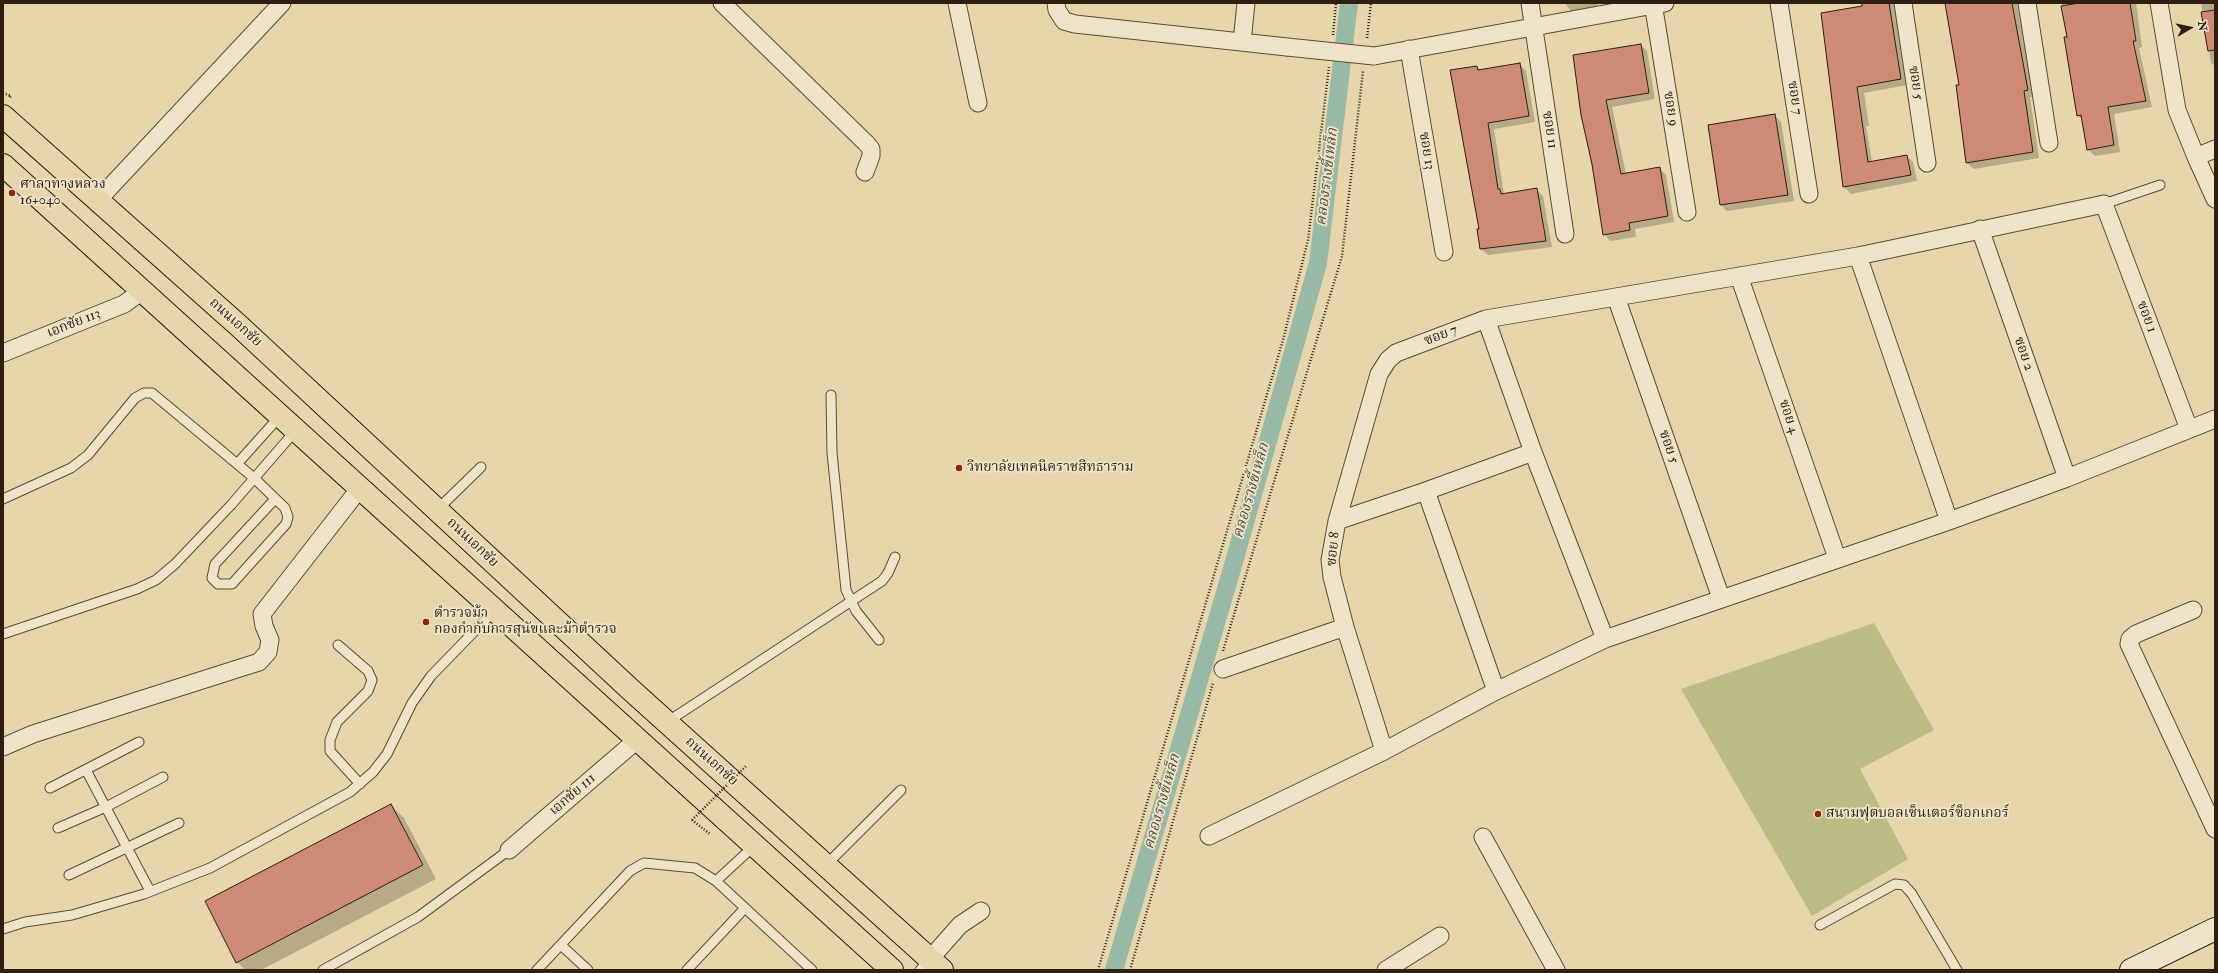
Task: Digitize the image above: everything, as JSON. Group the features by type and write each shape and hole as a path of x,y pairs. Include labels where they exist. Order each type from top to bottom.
{"main road":[{"name":"ถนนเอกชัย","path":"7,106 98,200 238,325 666,723 826,865 931,966"},
{"path":"3,165 892,970"},
{"path":"2131,970 2215,930"}],"street":[{"path":"98,200 282,3"},
{"path":"724,3 866,143 870,149 871,156 865,172"},
{"path":"957,3 978,103"},
{"path":"1056,3 1057,10 1064,21 1075,24 1368,55 1534,27 1657,4"},
{"path":"1242,42 1246,3"},
{"name":"ซอย 11","path":"1530,3 1565,234"},
{"name":"ซอย 7","path":"1779,3 1809,194"},
{"name":"ซอย 5","path":"1903,3 1927,163"},
{"path":"2028,3 2049,143"},
{"path":"2159,3 2177,110 2215,199"},
{"name":"ซอย 9","path":"1657,4 1687,212"},
{"name":"ซอย 13","path":"1409,49 1444,252"},
{"path":"2196,157 2215,149"},
{"name":"ซอย 7","path":"1396,353 1486,319 1858,256 2104,204"},
{"name":"ซอย 1","path":"2104,204 2188,429"},
{"name":"ซอย 2","path":"1980,229 2067,478"},
{"path":"1858,256 1949,521"},
{"name":"ซอย 4","path":"1739,276 1837,558"},
{"name":"เอกชัย 113","path":"3,354 124,304 142,291"},
{"name":"ซอย 5","path":"1616,297 1721,598"},
{"path":"1486,319 1533,452 1605,639"},
{"name":"ซอย 8","path":"1384,751 1345,627 1332,577 1330,560 1337,521 1379,374 1388,360 1396,353"},
{"path":"1209,836 1384,751 1496,691 1605,639 1837,558 1949,521 2067,478 2215,419"},
{"path":"1337,521 1426,491 1533,452"},
{"path":"3,747 34,734 259,662 268,652 270,640 264,626 262,614 360,488"},
{"path":"1426,491 1496,691"},
{"path":"2193,610 2136,634 2130,639 2129,644 2215,829"},
{"path":"1219,670 1345,627"},
{"name":"เอกชัย 111","path":"508,850 638,739"},
{"path":"1484,837 1556,970"},
{"path":"931,966 960,925 981,911"},
{"path":"1386,970 1440,936"}],"lane":[{"path":"2104,204 2160,185"},
{"path":"3,499 71,468 88,455 136,398 144,393 152,393 254,478 275,498 285,508 288,517 286,524 232,584 218,584 212,578 216,564 275,498"},
{"path":"831,396 832,453 846,590 856,611 879,640"},
{"path":"237,464 288,423"},
{"path":"3,634 137,590 156,580 175,564 254,478 288,423"},
{"path":"437,510 481,467"},
{"path":"666,723 796,639 851,600 882,581 888,573 895,557"},
{"path":"3,929 25,922 72,915 150,891 210,868 350,792 373,772 387,754 412,703 431,676 495,610"},
{"path":"338,645 368,671 372,680 368,691 337,722 333,728 330,740 330,751 360,784"},
{"path":"50,788 139,742"},
{"path":"86,770 150,891"},
{"path":"58,828 106,807 163,776"},
{"path":"826,865 901,790"},
{"path":"69,875 179,823"},
{"path":"716,881 754,846"},
{"path":"323,970 418,917 508,850"},
{"path":"537,970 630,871 644,863 695,868 716,881 812,970"},
{"path":"1820,926 1895,884 1904,885 1912,894 1957,970"},
{"path":"686,970 745,908"},
{"path":"561,945 588,970"}],"path":[{"path":"1332,40 1336,3"},
{"path":"1130,970 1342,256 1368,55 1370,3"},
{"path":"1098,970 1283,340 1308,240 1330,63"},
{"path":"3,93 7,106"},
{"path":"712,835 692,820 747,765"}],"shaded area":[{"name":"สนามฟุตบอลเซ็นเตอร์ซ็อกเกอร์","path":"1874,623 1934,730 1860,769 1908,859 1812,916 1681,689"}],"building":[{"path":"1862,3 1889,3 1901,79 1857,87 1868,162 1907,155 1911,175 1843,187 1821,13 1862,6"},
{"path":"1945,3 2012,3 2028,90 2024,91 2033,152 1966,163 1956,85 1959,85"},
{"path":"2079,3 2130,3 2136,41 2133,41 2146,101 2108,107 2114,145 2087,150 2081,115 2077,116 2064,37 2067,37 2061,6"},
{"path":"2215,10 2215,50 2208,51 2201,12"},
{"path":"1641,44 1649,93 1606,100 1621,174 1660,167 1668,216 1629,223 1630,230 1603,235 1592,164 1581,115 1573,55"},
{"path":"1520,63 1529,116 1488,123 1498,189 1500,189 1501,194 1537,188 1546,241 1480,249 1477,229 1479,229 1450,70 1477,66 1478,70"},
{"path":"1775,114 1788,195 1720,205 1708,125"},
{"path":"391,804 423,865 236,963 205,901"}],"waterway":[{"name":"คลองรางขี้เหล็ก","path":"1114,970 1234,562 1318,263 1349,3"}],"place":[{"name":"ศาลาทางหลวง 16+040","path":"12,193"},
{"name":"วิทยาลัยเทคนิคราชสิทธาราม","path":"959,468"},
{"name":"ตำรวจม้า กองกำกับการสุนัขและม้าตำรวจ","path":"426,622"},
{"name":"สนามฟุตบอลเซ็นเตอร์ซ็อกเกอร์","path":"1818,814"}]}
